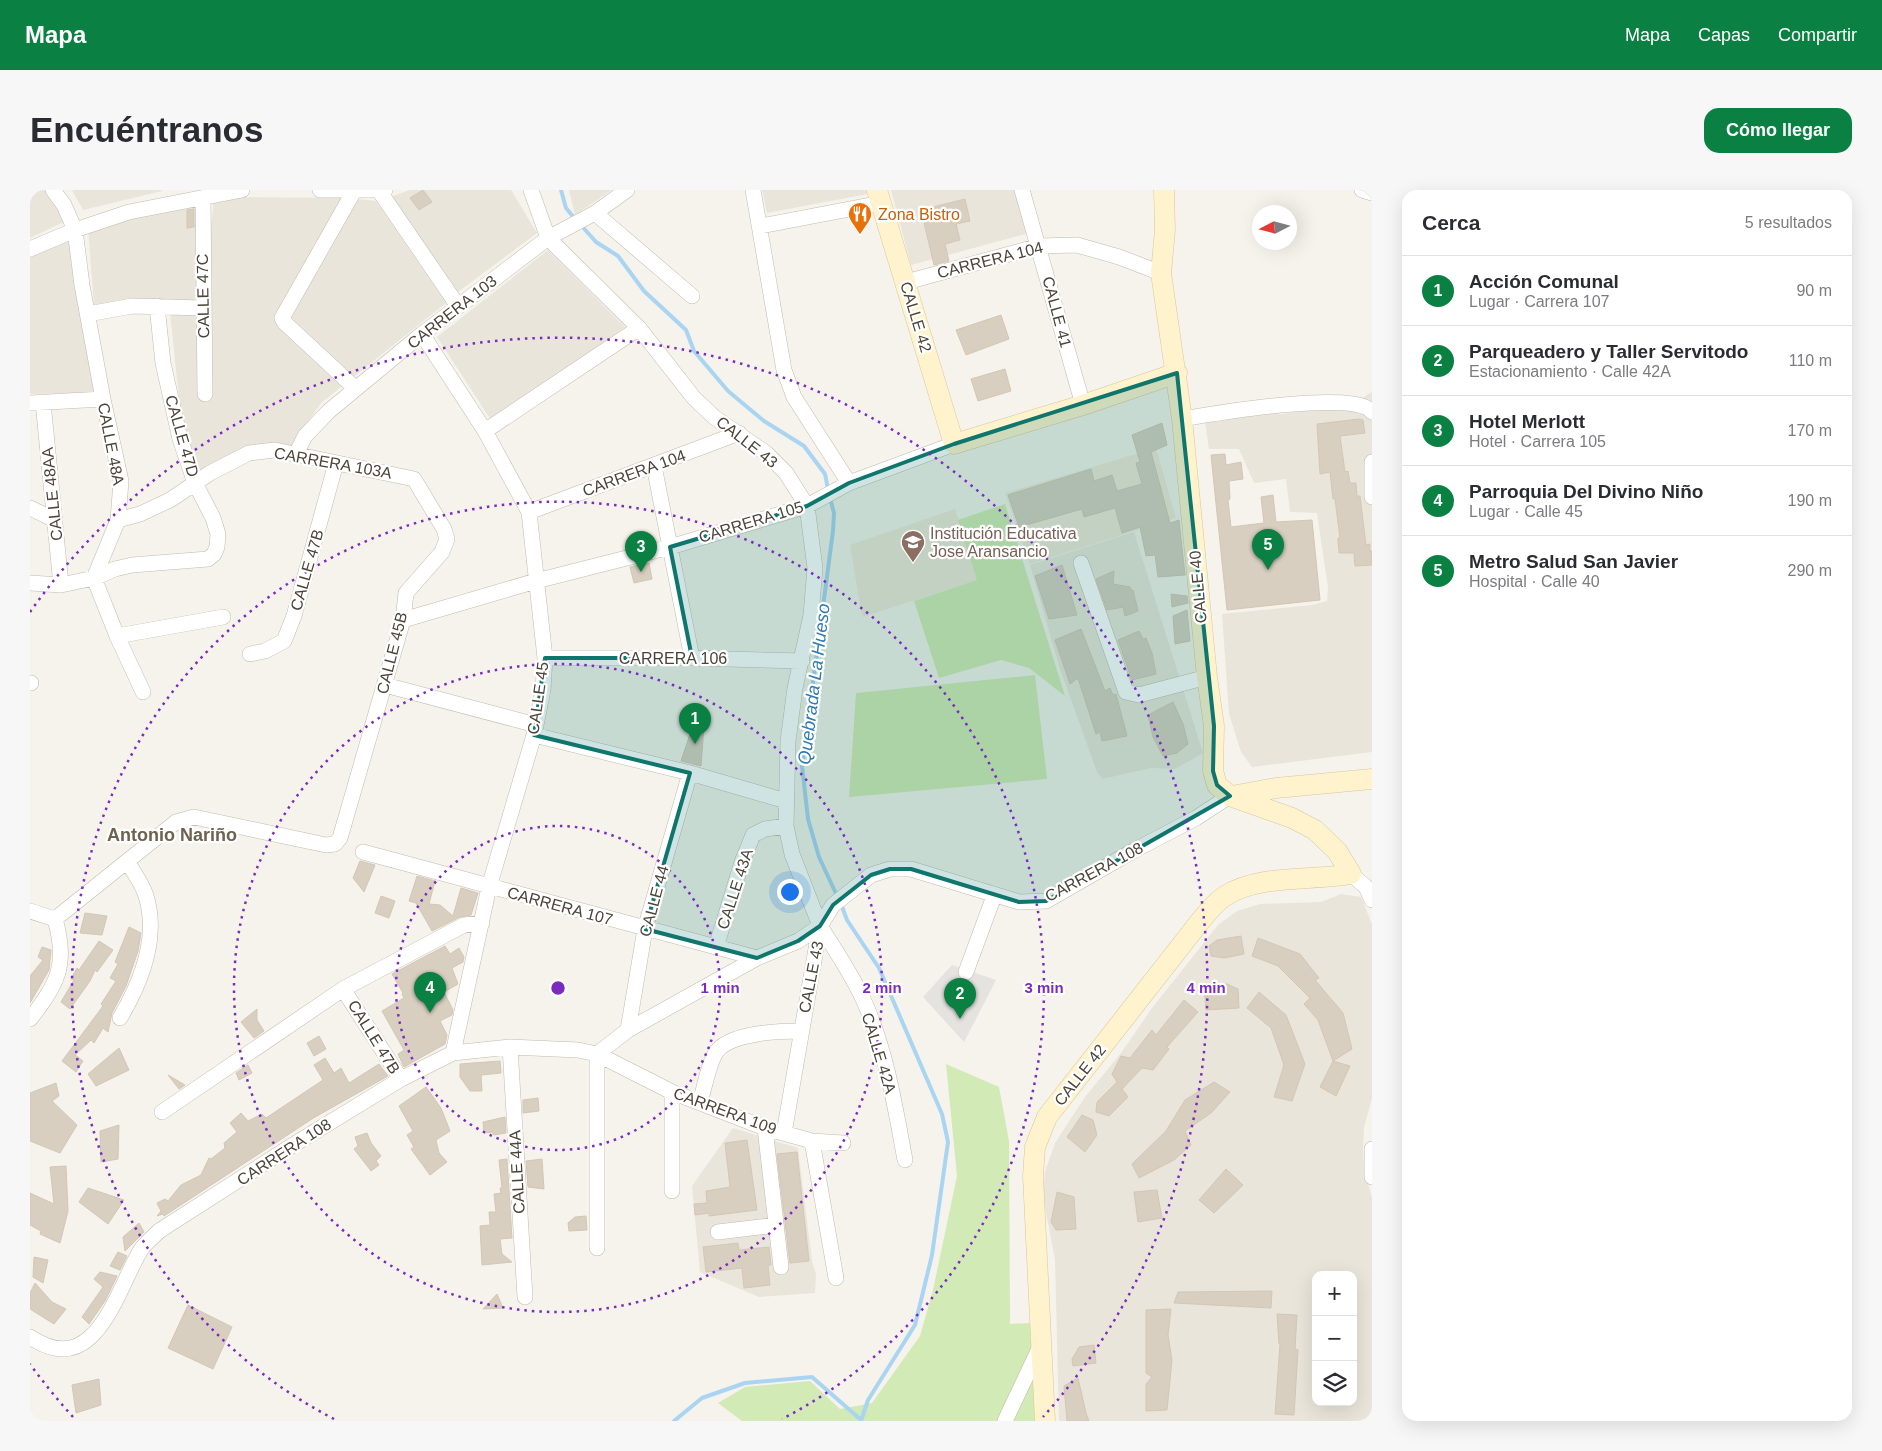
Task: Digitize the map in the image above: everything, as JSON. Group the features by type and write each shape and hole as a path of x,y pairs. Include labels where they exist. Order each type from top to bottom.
{"street":[{"name":"CALLE 48A","path":"53,190 64,205 75,230 103,399 121,481 118,520 94,578"},
{"path":"30,249 75,230 129,212 242,190"},
{"path":"320,190 382,191 458,306"},
{"name":"CALLE 43","path":"531,190 548,238 639,328 694,398 714,417 740,433 766,453 786,474 807,506 815,568 811,615 795,688 788,741 786,826 792,854 820,926 784,1133"},
{"name":"CARRERA 103","path":"296,454 305,436 329,410 422,334 548,238 592,214 626,190"},
{"path":"754,190 784,370 794,397 849,483"},
{"name":"CALLE 41","path":"1022,190 1083,405"},
{"name":"CALLE 40","path":"1164,190 1166,230 1161,273 1177,373 1182,419 1207,677 1214,726 1213,771 1217,785 1230,796"},
{"path":"1362,190 1372,193"},
{"path":"356,389 284,322 282,318 360,191"},
{"path":"761,226 879,196"},
{"name":"CALLE 42","path":"879,196 954,444"},
{"name":"CALLE 47C","path":"202,198 205,394"},
{"path":"592,214 692,296"},
{"name":"CARRERA 104","path":"906,282 1039,246 1077,245 1119,256 1161,273"},
{"path":"88,314 132,306 203,308"},
{"name":"CALLE 47D","path":"94,578 115,569 132,565 208,559 214,554 217,547 218,534 213,518 195,483 171,403 163,363 157,306"},
{"path":"485,431 639,328"},
{"name":"CALLE 45","path":"422,334 485,431 529,512 545,658 543,690 535,730 489,887 453,1053"},
{"name":"CARRERA 105","path":"403,620 807,506 849,483 954,444 1083,405 1177,373"},
{"path":"37,403 103,399"},
{"path":"1182,419 1266,406 1330,402 1359,404 1372,412"},
{"name":"CALLE 48AA","path":"37,403 55,520 61,585"},
{"name":"CARRERA 104","path":"529,512 740,433"},
{"name":"CARRERA 103A","path":"118,520 140,514 170,500 195,483 249,453 275,450 414,479"},
{"path":"1372,462 1372,496"},
{"name":"CALLE 47B","path":"250,654 265,651 284,641 294,616 336,463"},
{"path":"654,466 692,658"},
{"name":"CALLE 45B","path":"128,862 176,822 194,817 326,846 335,844 340,838 403,620 406,593 442,552 447,539 444,530 414,479"},
{"path":"30,508 55,520"},
{"path":"1081,563 1126,692 1138,695 1207,677"},
{"path":"30,583 61,585 94,578 117,636 143,692"},
{"path":"117,636 223,617"},
{"name":"CARRERA 106","path":"545,658 692,658 802,661"},
{"path":"385,685 535,730 786,801"},
{"name":"CALLE 44","path":"628,1030 645,929 690,773"},
{"name":"CARRERA 108","path":"596,1054 628,1030 757,958 798,941 820,926 833,906 871,875 890,869 911,869 951,880 994,896 1019,902 1046,902 1133,851 1196,818 1230,796 1276,788 1372,779"},
{"path":"1230,796 1292,818 1315,830 1336,851 1351,874 1366,887 1372,900"},
{"name":"CALLE 43A","path":"716,948 742,862 753,836 765,830 786,826"},
{"name":"CARRERA 107","path":"363,852 757,958"},
{"path":"55,919 128,862 144,892 150,917 151,940 134,994 120,1018"},
{"name":"CALLE 42","path":"1045,1421 1033,1176 1035,1148 1047,1117 1198,924 1225,896 1241,887 1261,883 1351,874"},
{"path":"966,972 994,896"},
{"path":"30,911 55,919"},
{"path":"30,1019 51,992 61,961 61,941 55,919"},
{"name":"CALLE 47B","path":"401,1080 343,989 364,980 437,938 464,925 482,923"},
{"name":"CALLE 42A","path":"820,926 863,999 876,1035 892,1091 905,1160"},
{"path":"162,1112 343,989"},
{"path":"700,1102 715,1052 726,1042 767,1033 801,1031"},
{"name":"CARRERA 108","path":"30,1337 37,1342 63,1349 81,1345 106,1319 143,1248 158,1231 293,1145 401,1080 453,1053 510,1047 578,1050 596,1054 611,1063"},
{"name":"CALLE 44A","path":"510,1047 525,1297"},
{"path":"596,1054 597,1248"},
{"name":"CARRERA 109","path":"611,1063 672,1092 765,1128 812,1141 844,1143"},
{"path":"672,1092 672,1191"},
{"path":"765,1128 781,1267"},
{"path":"812,1141 836,1278"},
{"path":"1372,1149 1372,1177"},
{"path":"718,1232 776,1225"},
{"path":"1005,1421 1040,1347"}],"highlighted area":[{"path":"1177,373 1214,726 1213,771 1217,785 1230,796 1046,901 1019,902 911,869 890,869 871,875 833,905 820,926 798,941 757,958 645,929 690,773 534,735 545,658 692,658 670,547 807,506 849,483 954,444"}],"shaded area":[{"path":"30,190 55,190 70,219 30,238"},
{"path":"72,190 162,190 162,191 83,210"},
{"path":"410,190 511,190 537,233 458,292 390,197"},
{"path":"569,190 612,190 575,215"},
{"path":"762,190 867,190 868,194 767,213"},
{"path":"891,190 1015,190 1029,233 911,265"},
{"path":"214,197 345,198 376,201 446,303 321,403 291,447 200,475 183,435 170,313 94,306 88,228 200,203 206,280"},
{"path":"74,235 94,393 30,394 30,253"},
{"path":"548,250 625,327 491,420 437,337"},
{"path":"1372,392 1372,752 1252,767 1241,752 1229,714 1222,614 1312,605 1327,601 1328,588 1317,513 1290,512 1286,479 1254,483 1239,449 1209,449 1204,415 1250,410 1283,414 1357,401"},
{"path":"1156,448 1176,518 1030,564 1005,493"},
{"name":"Institución Educativa Jose Aransancio","path":"955,509 978,580 862,617 850,545"},
{"path":"1134,532 1203,753 1175,769 1151,768 1102,779 1097,772 1060,669 1030,565"},
{"path":"1341,894 1361,897 1372,924 1372,1098 1364,1128 1363,1149 1364,1168 1372,1198 1372,1421 1059,1421 1055,1260 1043,1196 1045,1172 1055,1143 1085,1097 1121,1053 1152,1008 1218,925 1237,911 1260,904 1321,902"},
{"path":"952,965 996,980 964,1042 923,997"},
{"path":"733,1128 798,1148 812,1261 816,1274 815,1293 759,1297 700,1272 692,1186"}],"green space":[{"path":"1005,504 1065,696 1029,668 1001,660 939,678 914,601 977,580 958,520"},
{"path":"1035,675 1047,779 849,797 856,693"},
{"path":"946,1064 999,1087 1009,1141 1010,1324 1031,1323 1038,1421 742,1421 718,1403 745,1387 810,1381 840,1409 872,1403 920,1336 933,1290 957,1176"}],"building":[{"path":"423,190 432,202 419,210 410,198"},
{"path":"965,199 970,221 956,224 960,240 945,244 949,261 934,265 921,210"},
{"path":"194,209 194,227 187,228 187,210"},
{"path":"1001,315 1009,339 966,355 956,330"},
{"path":"1005,369 1011,391 978,401 971,379"},
{"path":"1363,420 1365,433 1340,436 1345,472 1348,471 1350,483 1356,483 1357,496 1360,496 1366,545 1370,544 1370,551 1372,551 1372,565 1355,566 1354,553 1339,553 1338,538 1340,538 1330,472 1320,474 1317,424"},
{"path":"1162,423 1167,445 1151,452 1170,523 1179,520 1185,575 1158,577 1155,555 1146,556 1140,527 1122,533 1115,508 1084,517 1082,509 1019,527 1008,495 1091,469 1094,481 1112,475 1117,491 1142,484 1136,463 1140,462 1132,435"},
{"path":"1225,454 1226,465 1241,462 1243,479 1229,481 1230,499 1228,500 1231,527 1264,523 1261,497 1273,495 1276,522 1312,520 1320,600 1227,610 1211,455"},
{"path":"649,563 652,579 634,583 630,567"},
{"path":"1062,565 1077,615 1049,619 1035,576"},
{"path":"1114,571 1113,584 1130,587 1133,590 1138,611 1125,616 1123,607 1107,610 1096,579"},
{"path":"1171,594 1187,596 1188,603 1172,607"},
{"path":"1187,610 1190,641 1175,644 1173,616"},
{"path":"1081,629 1105,691 1110,688 1113,695 1116,694 1127,736 1102,741 1100,732 1096,734 1078,678 1070,684 1055,640"},
{"path":"1139,631 1143,639 1146,638 1152,653 1156,674 1132,680 1118,640"},
{"path":"1173,702 1183,724 1188,744 1177,753 1163,756 1153,737 1148,715"},
{"path":"693,725 704,726 701,766 681,761"},
{"path":"360,861 375,865 364,892 353,878"},
{"path":"417,876 435,881 429,904 440,905 453,916 461,888 478,893 471,915 460,917 432,931 416,903 409,901"},
{"path":"381,896 395,901 389,918 375,913"},
{"path":"85,913 107,916 102,935 80,933"},
{"path":"129,927 141,933 138,951 126,986 112,1013 108,1032 103,1028 94,1043 91,1040 75,1055 83,1061 76,1072 62,1061 103,1006 101,1004 116,981 110,978 118,964 115,962"},
{"path":"1241,936 1244,954 1224,958 1211,956 1209,946 1217,940"},
{"path":"1258,938 1300,954 1319,978 1315,980 1343,1013 1352,1049 1333,1061 1318,1020 1304,1004 1310,998 1278,966 1252,956"},
{"path":"99,941 113,950 97,972 95,970 90,981 70,1009 61,1002 74,980 71,979 77,968 79,970"},
{"path":"445,946 450,954 459,948 464,957 463,962 452,968 458,984 444,992 453,1010 452,1015 440,1021 447,1035 445,1044 404,1067 398,1054 404,1050 382,1011 404,998 392,974"},
{"path":"42,947 51,950 49,970 30,1003 30,976 43,960 38,957"},
{"path":"1227,984 1238,989 1239,1008 1206,1010 1204,986"},
{"path":"1259,992 1286,1015 1305,1064 1292,1101 1274,1097 1284,1065 1271,1028 1247,1008"},
{"path":"1184,1000 1198,1012 1167,1047 1169,1049 1153,1070 1142,1068 1122,1089 1128,1097 1109,1116 1096,1112 1097,1102 1117,1082 1112,1074 1121,1056 1130,1058 1152,1030 1156,1035"},
{"path":"257,1009 257,1020 264,1031 254,1038 241,1022"},
{"path":"319,1036 326,1049 314,1056 307,1043"},
{"path":"119,1048 129,1070 96,1086 88,1074"},
{"path":"325,1058 334,1073 341,1068 349,1083 379,1064 388,1076 315,1117 164,1216 163,1214 157,1216 161,1211 157,1203 165,1199 168,1201 181,1185 201,1175 209,1158 211,1159 225,1148 224,1143 237,1132 230,1123 241,1113 248,1121 262,1114 266,1118 323,1080 314,1065"},
{"path":"500,1061 501,1073 481,1075 482,1091 470,1091 460,1077 460,1064"},
{"path":"1333,1061 1350,1066 1336,1096 1320,1087"},
{"path":"248,1065 252,1073 239,1080 236,1073"},
{"path":"168,1075 185,1085 179,1089"},
{"path":"1214,1082 1230,1092 1211,1113 1185,1131 1191,1145 1174,1160 1139,1178 1132,1164 1166,1131 1185,1100"},
{"path":"56,1083 59,1096 52,1101 77,1125 60,1153 30,1141 30,1093"},
{"path":"426,1087 441,1108 450,1131 436,1140 439,1153 447,1162 430,1175 411,1149 414,1147 407,1135 413,1131 399,1106"},
{"path":"538,1098 539,1111 523,1113 523,1100"},
{"path":"1082,1115 1093,1120 1097,1135 1085,1152 1067,1137"},
{"path":"505,1117 506,1133 494,1135 492,1132 484,1133 483,1122"},
{"path":"119,1125 118,1159 101,1162 100,1131"},
{"path":"367,1133 371,1143 381,1156 376,1161 379,1165 371,1171 354,1149 358,1146 355,1137"},
{"path":"747,1140 757,1210 709,1216 709,1213 695,1215 694,1204 707,1203 706,1191 730,1187 725,1143"},
{"path":"797,1152 809,1261 790,1263 777,1154"},
{"path":"507,1159 512,1238 500,1239 502,1254 512,1262 482,1265 480,1226 490,1225 489,1212 496,1212 494,1194 501,1193 500,1188 502,1188 499,1160"},
{"path":"542,1159 544,1189 528,1187 526,1161"},
{"path":"66,1166 68,1211 60,1243 40,1234 41,1231 30,1225 30,1193 54,1204 50,1167"},
{"path":"1226,1169 1243,1185 1214,1213 1199,1200"},
{"path":"88,1188 124,1200 108,1224 79,1202"},
{"path":"1157,1190 1162,1218 1138,1222 1134,1192"},
{"path":"1057,1192 1074,1197 1076,1229 1056,1230 1051,1222"},
{"path":"586,1216 587,1230 569,1231 568,1223 575,1217"},
{"path":"139,1223 144,1232 125,1251 123,1237"},
{"path":"738,1243 739,1250 769,1247 771,1265 768,1265 770,1285 744,1288 742,1268 706,1272 703,1247"},
{"path":"118,1252 127,1256 120,1270 110,1266"},
{"path":"34,1257 48,1260 43,1283 33,1277"},
{"path":"100,1272 117,1276 105,1301 89,1324 82,1317 103,1287 94,1279"},
{"path":"35,1283 52,1302 66,1309 54,1324 30,1309 30,1293"},
{"path":"1272,1291 1271,1308 1174,1303 1178,1292"},
{"path":"497,1294 503,1308 483,1309"},
{"path":"188,1305 232,1327 213,1369 168,1348"},
{"path":"1171,1309 1168,1335 1172,1360 1167,1410 1146,1411 1146,1384 1152,1377 1146,1373 1146,1310"},
{"path":"1277,1314 1297,1315 1295,1349 1298,1350 1294,1415 1275,1414 1280,1344"},
{"path":"1094,1345 1096,1363 1073,1366 1072,1359 1079,1347"},
{"path":"1078,1378 1089,1421 1067,1421 1064,1386"},
{"path":"99,1379 101,1405 76,1413 72,1385"}],"waterway":[{"name":"Quebrada La Hueso","path":"561,190 566,208 575,219"},
{"name":"Quebrada La Hueso","path":"580,224 596,242 618,256 644,291 686,330 694,351 728,391 764,421 804,446 825,474 828,489"},
{"name":"Quebrada La Hueso","path":"830,498 834,513 833,531 802,766 808,819 819,857 838,898"},
{"name":"Quebrada La Hueso","path":"841,904 847,920 879,968 942,1114 948,1142 932,1255 915,1325 868,1400 861,1421"},
{"path":"674,1421 702,1398 745,1383 812,1377 860,1419"}],"place":[{"name":"Zona Bistro","path":"860,235"},
{"name":"Institución Educativa Jose Aransancio","path":"913,563"},
{"name":"Metro Salud San Javier","path":"1268,570"},
{"name":"Hotel Merlott","path":"641,572"},
{"name":"Acción Comunal","path":"695,744"},
{"name":"Parroquia Del Divino Niño","path":"430,1013"},
{"name":"Parqueadero y Taller Servitodo","path":"960,1019"}],"district":[{"name":"Antonio Nariño","path":"172,835"}]}
